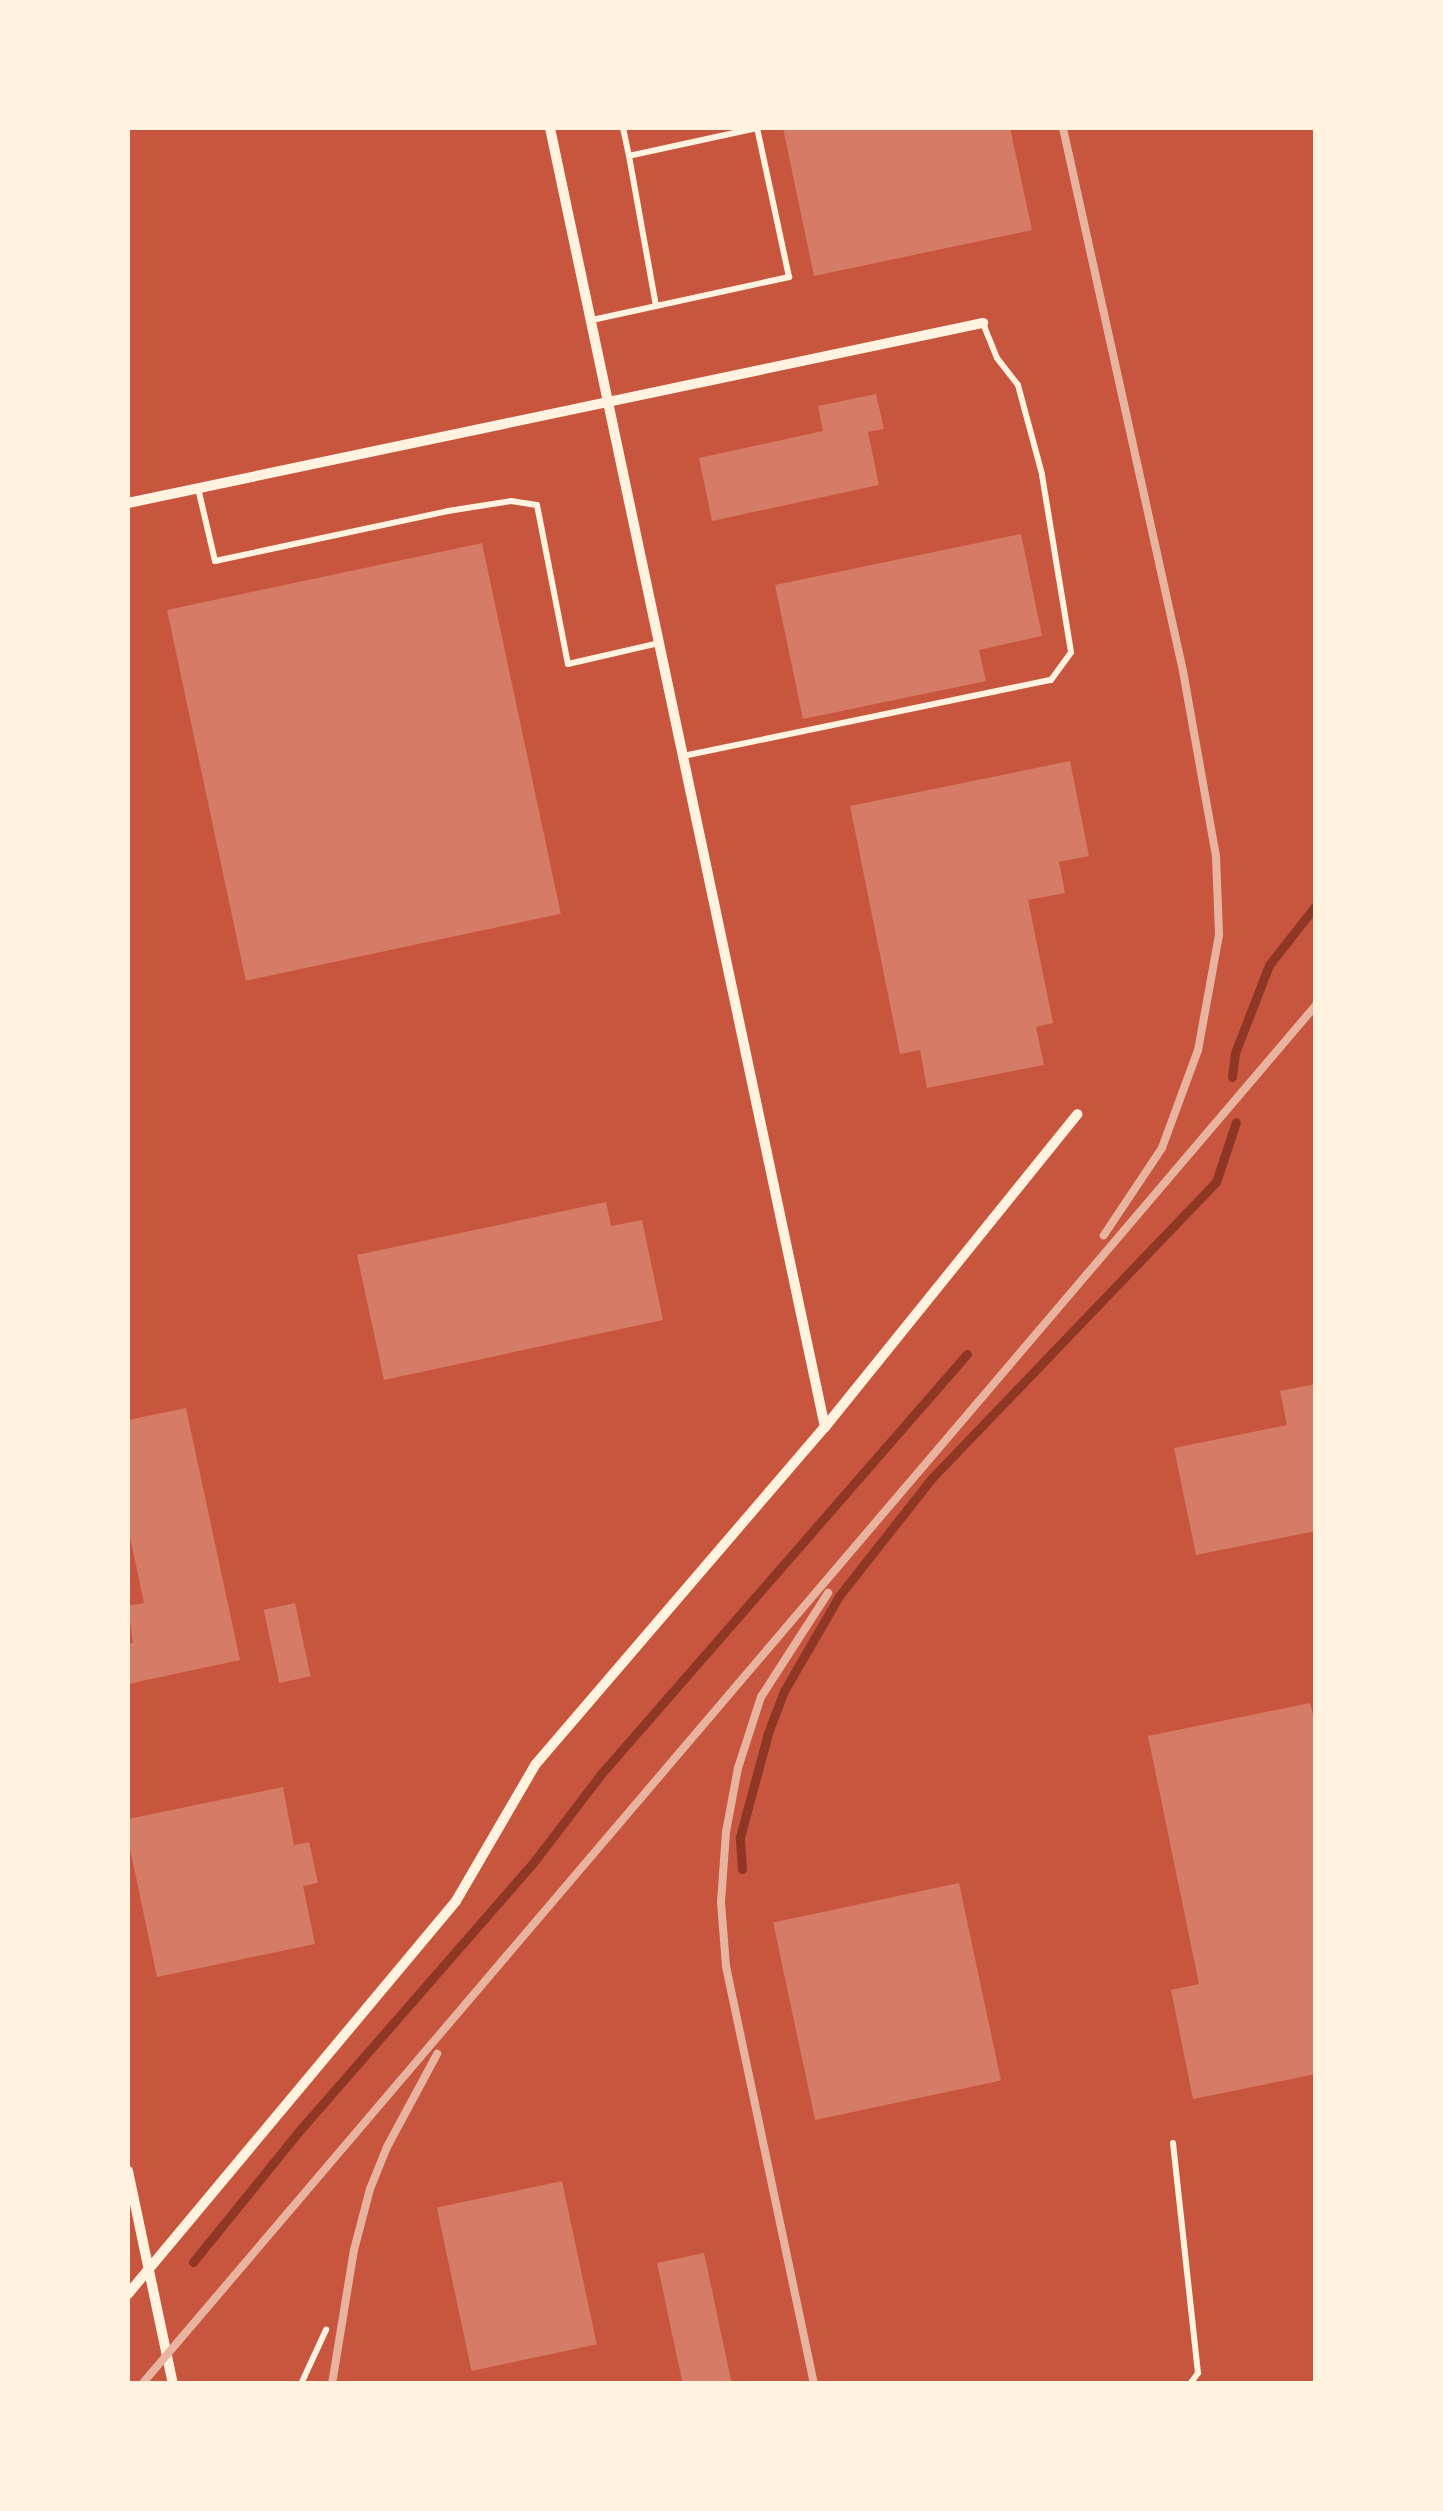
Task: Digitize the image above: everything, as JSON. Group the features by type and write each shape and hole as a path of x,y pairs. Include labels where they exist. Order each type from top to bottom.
{"street":[{"path":"550,128 825,1427"},
{"path":"128,503 984,323"},
{"path":"128,2294 456,1901 535,1765 825,1427 1078,1114"},
{"path":"128,2171 173,2384"}],"lane":[{"path":"623,128 656,306"},
{"path":"590,320 789,277 758,128 629,156"},
{"path":"683,756 1051,680 1071,652 1042,474 1018,385 997,358 984,323"},
{"path":"198,488 215,561 448,511 511,501 538,505 568,664 659,643"},
{"path":"1174,2143 1198,2374 1190,2384"},
{"path":"300,2384 326,2330"}],"building":[{"path":"783,128 1010,128 1032,230 814,276"},
{"path":"876,394 884,429 868,432 879,485 712,521 699,458 823,431 818,406"},
{"path":"1021,534 1042,636 979,650 986,681 803,719 775,585"},
{"path":"482,543 561,914 246,981 167,610"},
{"path":"1070,761 1089,856 1059,862 1065,893 1028,900 1053,1023 1036,1027 1044,1065 927,1088 920,1050 900,1054 850,806"},
{"path":"606,1202 611,1226 642,1220 663,1320 384,1380 357,1255"},
{"path":"1316,1384 1316,1531 1196,1555 1174,1448 1287,1425 1280,1391"},
{"path":"186,1408 240,1660 128,1684 128,1644 133,1643 128,1606 144,1603 128,1527 128,1420"},
{"path":"295,1603 311,1676 279,1683 264,1610"},
{"path":"1310,1703 1316,1727 1316,2074 1193,2099 1171,1990 1199,1984 1148,1736"},
{"path":"283,1787 294,1845 309,1842 318,1883 303,1886 315,1944 157,1977 128,1839 128,1819"},
{"path":"959,1883 1001,2081 815,2120 773,1923"},
{"path":"562,2181 597,2344 472,2371 437,2208"},
{"path":"704,2253 732,2384 683,2384 657,2263"}],"waterway":[{"path":"1232,1077 1235,1053 1269,965 1316,905"},
{"path":"742,1869 740,1837 768,1733 784,1691 839,1596 932,1478 1216,1182 1236,1122"},
{"path":"193,2262 300,2130 533,1863 601,1774 967,1354"}],"railway":[{"path":"1063,128 1183,671 1216,856 1219,935 1198,1050 1162,1148 1104,1235"},
{"path":"142,2384 1316,1005"},
{"path":"814,2384 726,1966 721,1902 726,1832 738,1768 761,1697 828,1593"},
{"path":"332,2384 354,2250 370,2189 387,2147 437,2054"}]}
